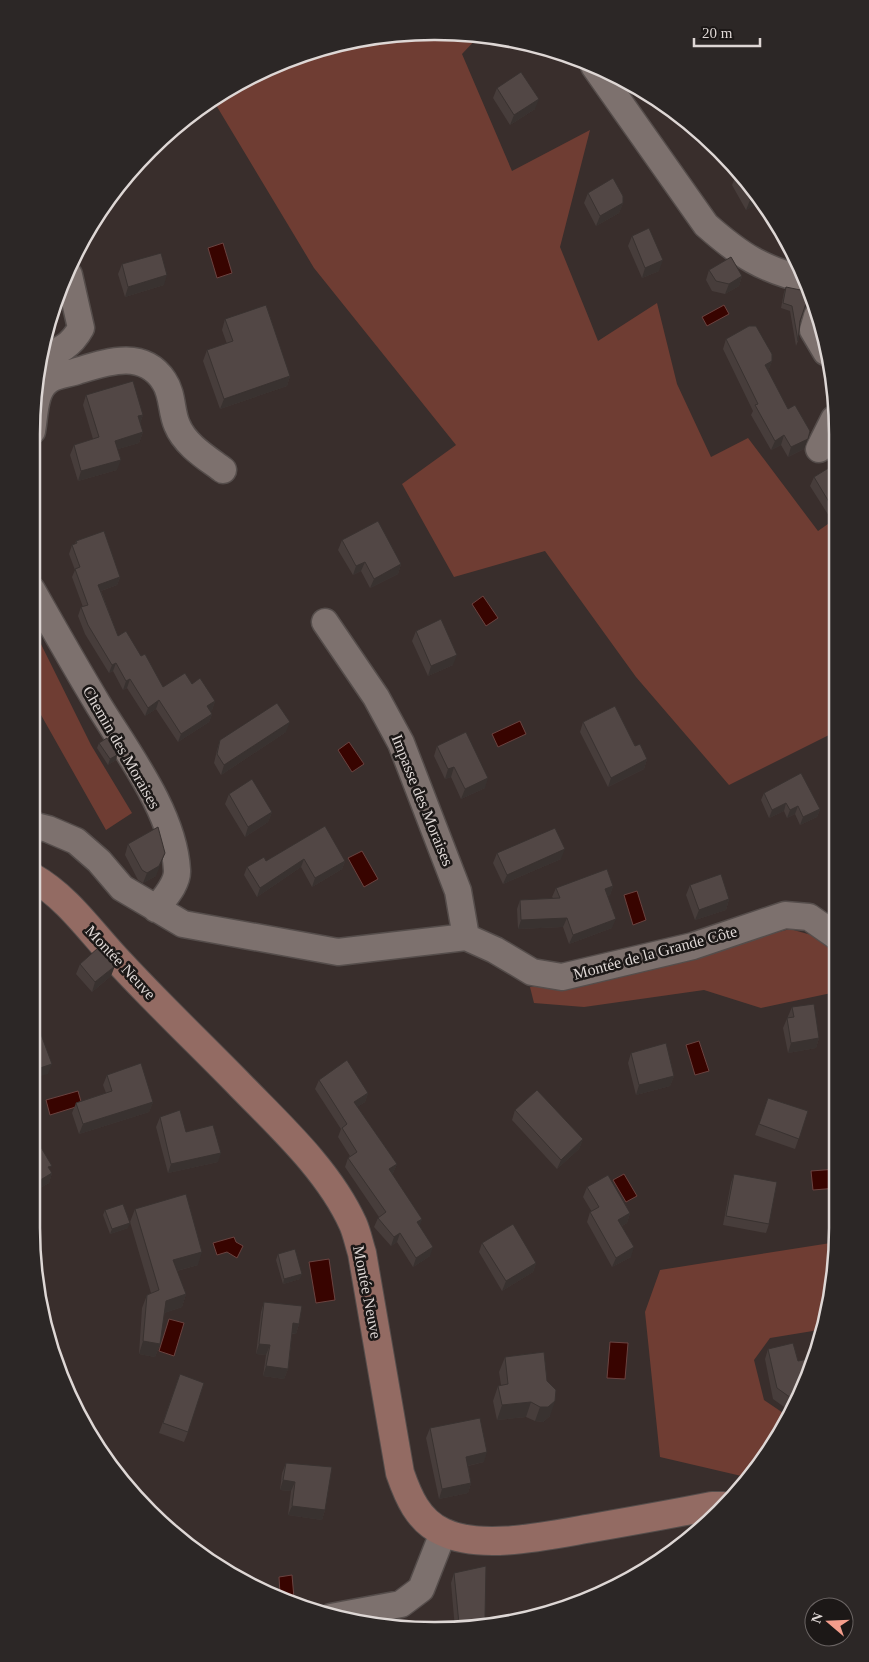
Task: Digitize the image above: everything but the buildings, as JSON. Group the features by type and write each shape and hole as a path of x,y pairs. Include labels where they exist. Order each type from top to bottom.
{"street":[{"path":"602,78 706,225 730,247 758,265 796,276"},
{"path":"49,355 73,341 81,328 71,282"},
{"path":"43,389 48,380 112,360 124,359 140,362 152,369 165,382 177,425 187,441 223,470"},
{"path":"819,450 829,430"},
{"name":"Chemin des Moraises","path":"40,604 67,653 153,794 168,829 178,871 162,912"},
{"name":"Impasse des Moraises","path":"325,622 376,697 402,743 458,891 466,937"},
{"path":"40,827 76,841 99,862 122,888 183,924 338,952 466,937"},
{"name":"Montée Neuve","path":"40,882 70,906 120,964 275,1121 323,1175 343,1205 353,1225 362,1253 400,1472 408,1497 420,1514 443,1533 468,1539 517,1540 713,1506"},
{"name":"Montée de la Grande Côte","path":"466,937 495,950 532,972 562,976 693,946 785,915 809,917 829,931"},
{"path":"353,1613 401,1604 421,1589 443,1533"}],"shaded area":[{"path":"434,40 473,42 462,54 512,171 590,130 560,247 598,341 657,303 677,384 711,457 748,438 818,531 829,523 829,735 729,785 636,677 545,551 454,577 402,484 456,445 314,268 216,105 260,81 284,70 332,53 383,43"},
{"path":"223,243 232,273 217,278 208,248"},
{"path":"724,305 729,314 707,326 702,317"},
{"path":"483,596 498,618 486,626 472,604"},
{"path":"40,642 91,745 132,813 106,830 40,713"},
{"path":"520,721 526,734 498,747 492,734"},
{"path":"349,742 364,764 352,772 338,750"},
{"path":"362,851 378,879 364,887 348,858"},
{"path":"637,891 646,920 633,925 624,895"},
{"path":"790,929 815,936 829,947 829,993 761,1008 704,990 584,1007 534,1003 530,987 583,983"},
{"path":"699,1041 709,1071 695,1075 686,1045"},
{"path":"78,1091 82,1105 50,1115 46,1100"},
{"path":"829,1170 829,1189 813,1190 811,1171"},
{"path":"624,1174 637,1196 626,1202 613,1180"},
{"path":"234,1237 236,1242 243,1246 237,1258 227,1252 217,1255 213,1243"},
{"path":"828,1243 826,1279 816,1330 770,1338 754,1360 764,1400 782,1413 763,1447 741,1476 660,1457 645,1312 660,1270"},
{"path":"329,1259 335,1300 316,1303 309,1262"},
{"path":"169,1319 184,1323 174,1356 159,1351"},
{"path":"610,1342 628,1343 625,1379 607,1378"},
{"path":"292,1575 294,1596 280,1590 279,1577"}]}
